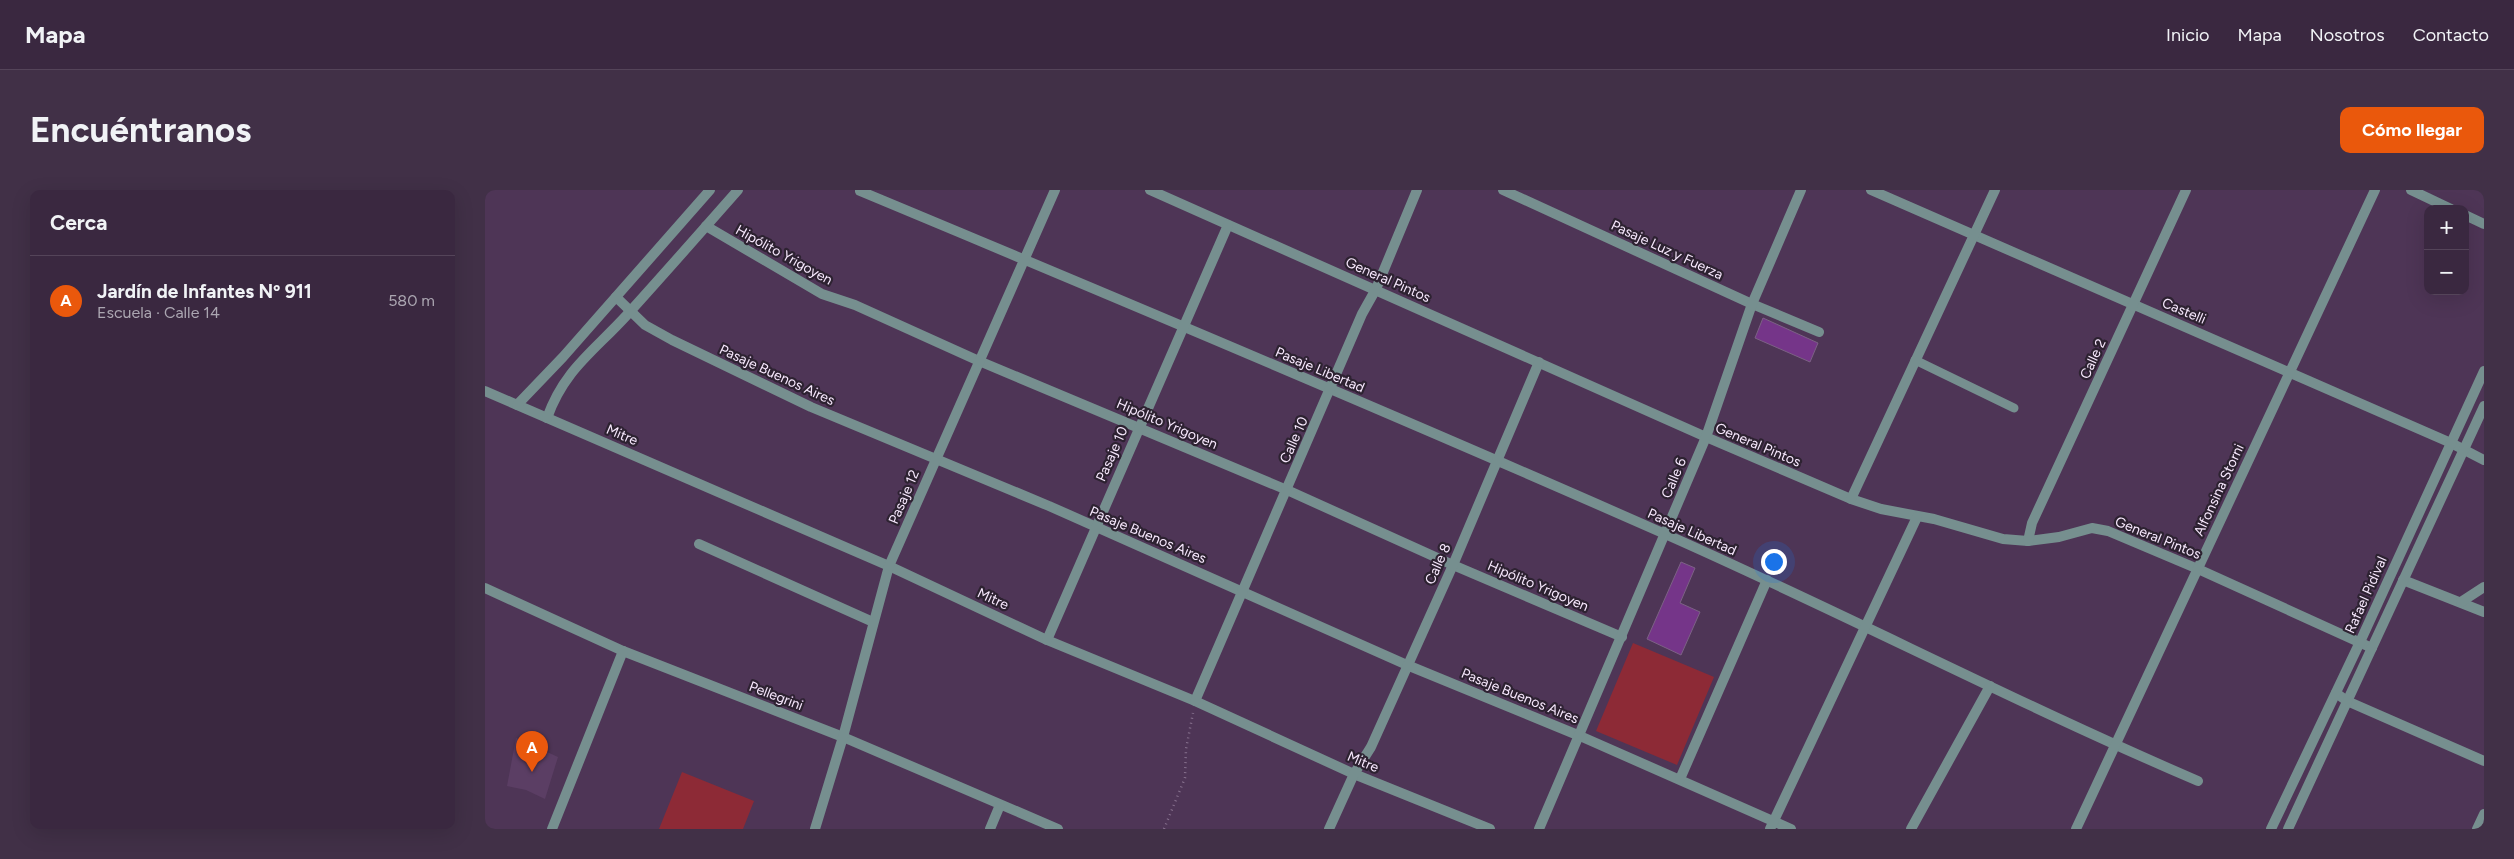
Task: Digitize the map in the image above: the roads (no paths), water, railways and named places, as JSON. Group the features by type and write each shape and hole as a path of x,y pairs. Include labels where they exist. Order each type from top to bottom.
{"street":[{"path":"517,405 616,298 710,190"},
{"path":"547,418 555,396 566,378 631,311 738,190"},
{"name":"Pasaje 12","path":"815,829 843,737 889,566 979,361 1026,260 1055,190"},
{"name":"General Pintos","path":"1150,190 1706,438 1851,499 1881,509 1934,519 2003,539 2028,541 2059,537 2091,528 2109,531 2372,648"},
{"name":"Calle 10","path":"1195,701 1331,390 1362,314 1376,290 1417,190"},
{"name":"Pasaje Luz y Fuerza","path":"1503,190 1752,304 1819,332"},
{"name":"Calle 6","path":"1539,829 1706,438 1752,304 1801,190"},
{"name":"Castelli","path":"1871,190 2451,442 2463,451 2484,460"},
{"path":"1851,499 1995,190"},
{"name":"Calle 2","path":"2028,541 2032,523 2186,190"},
{"name":"Alfonsina Storni","path":"2076,829 2375,190"},
{"path":"2411,190 2443,205"},
{"name":"Pasaje Libertad","path":"860,191 1026,260 1665,534 1867,626 2116,746 2199,781"},
{"path":"2469,217 2484,224"},
{"name":"Pasaje 10","path":"1047,640 1228,225"},
{"name":"Hipólito Yrigoyen","path":"706,226 822,294 855,305 979,361 1287,490 1453,565 1622,637"},
{"name":"Pasaje Buenos Aires","path":"616,298 645,325 811,407 1242,590 1407,665 1680,779 1772,825 1791,829"},
{"name":"Calle 8","path":"1329,829 1354,774 1371,747 1453,565 1539,362"},
{"name":"Rafael Pidival","path":"2271,829 2360,642 2484,372"},
{"name":"Mitre","path":"485,391 889,566 1047,640 1195,701 1354,774 1490,829"},
{"name":"Rafael Pidival","path":"2288,829 2484,406"},
{"path":"1772,825 1917,517"},
{"path":"699,544 873,622"},
{"path":"1680,779 1767,580"},
{"path":"2403,580 2484,612"},
{"path":"2461,602 2484,587"},
{"name":"Pellegrini","path":"485,588 623,651 843,737 1058,829"},
{"path":"552,829 623,651"},
{"path":"1911,829 1991,686"},
{"path":"2336,693 2347,701 2484,761"},
{"path":"990,829 1000,805"},
{"path":"2477,829 2484,814"}],"lane":[{"path":"1915,360 2014,408"}],"place":[{"name":"Jardín de Infantes Nº 911","path":"532,772"}]}
